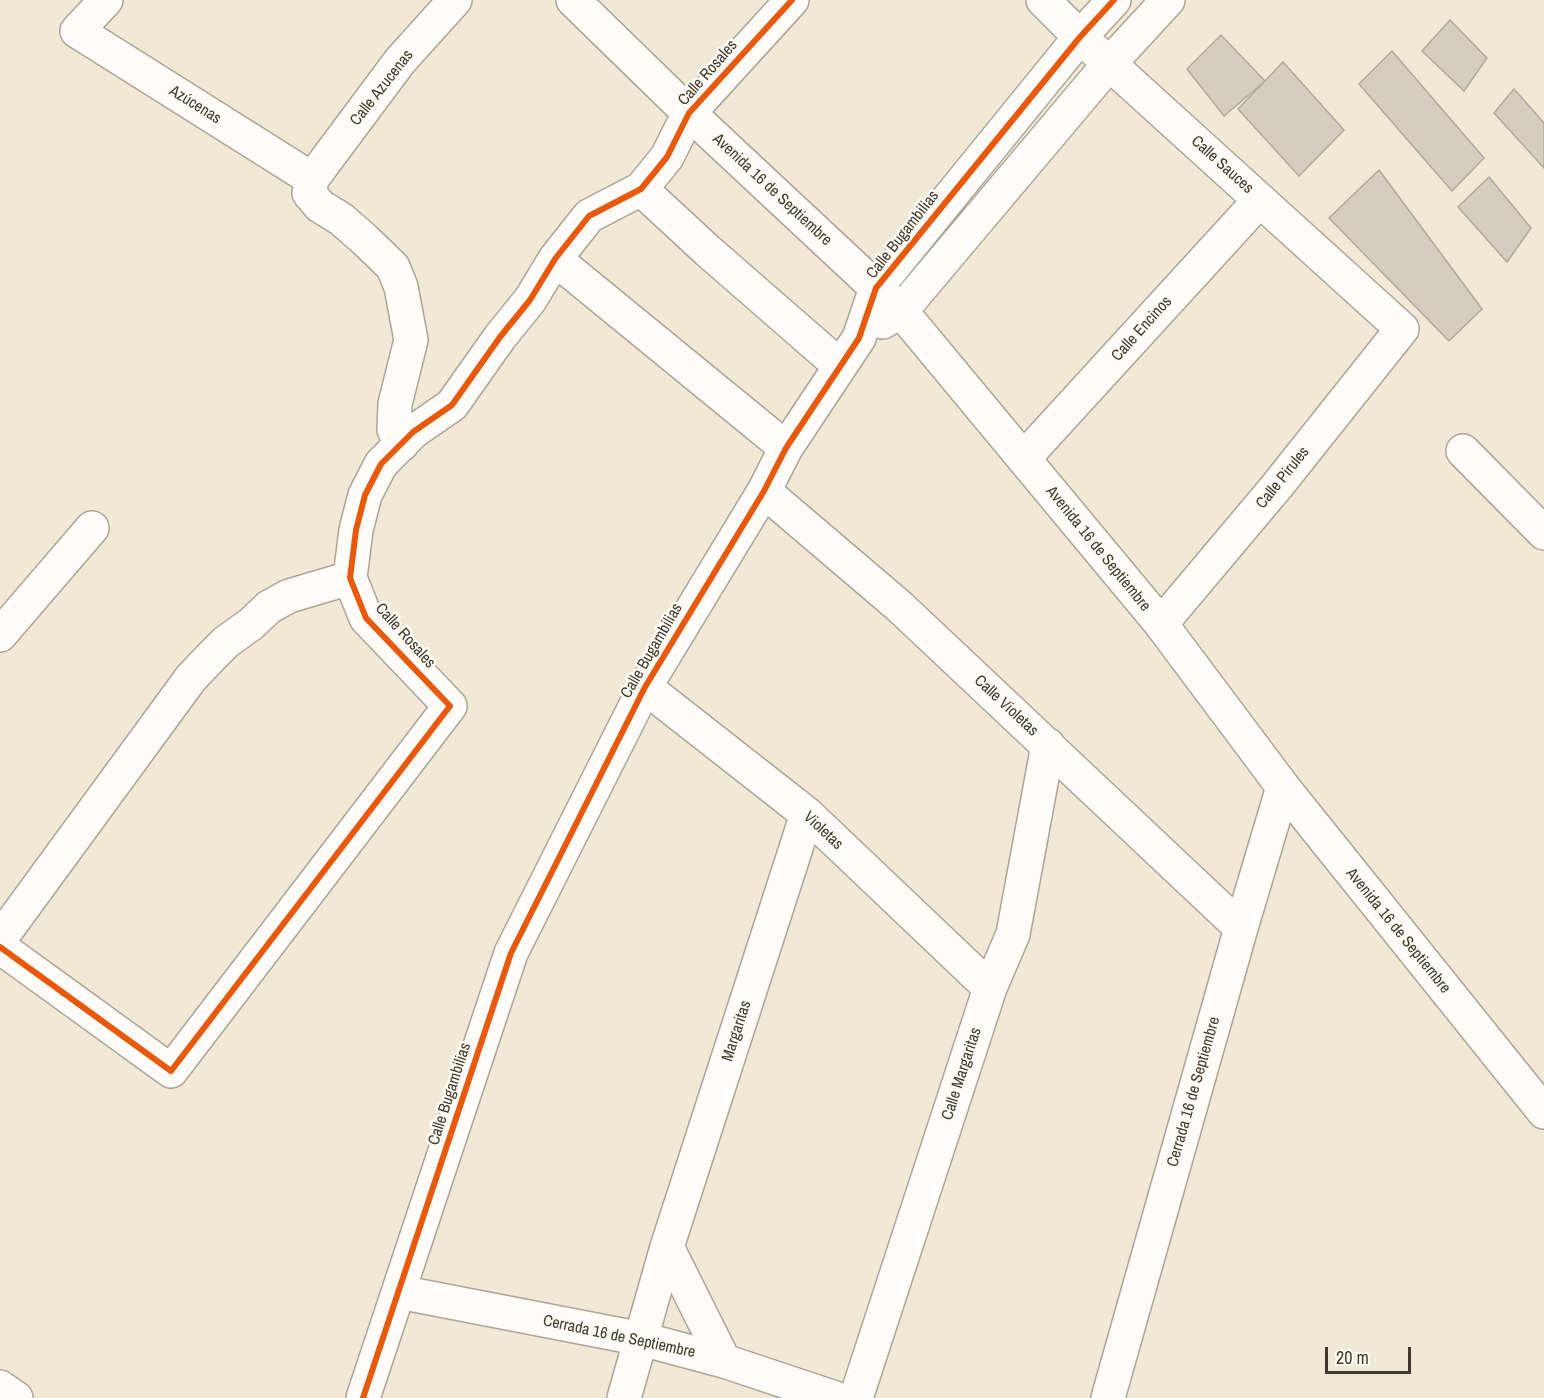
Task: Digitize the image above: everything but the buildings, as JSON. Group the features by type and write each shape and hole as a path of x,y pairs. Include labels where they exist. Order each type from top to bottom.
{"street":[{"name":"Azúcenas","path":"106,0 77,31 312,178"},
{"name":"Calle Azucenas","path":"312,178 400,61 455,0"},
{"name":"Avenida 16 de Septiembre","path":"573,0 689,113 901,311 1161,624 1282,787 1544,1112"},
{"name":"Calle Rosales","path":"0,947 171,1071 450,706 366,618 350,578 356,530 365,495 381,464 413,432 452,405 500,337 530,300 555,259 590,216 641,189 668,157 689,113 792,0"},
{"name":"Calle Sauces","path":"1043,0 1109,64 1402,329"},
{"name":"Calle Bugambilias","path":"363,1398 511,952 645,687 764,491 786,447 859,338 876,288 1080,37 1114,0"},
{"name":"Calle Bugambilias","path":"859,338 901,311 1109,64 1168,0"},
{"path":"312,178 309,194 320,206 341,219 393,267 400,287 411,340 395,405 394,430 402,444"},
{"path":"641,189 840,366"},
{"name":"Calle Encinos","path":"1024,458 1260,200"},
{"path":"555,259 786,447"},
{"name":"Calle Pirules","path":"1161,624 1277,486 1402,329"},
{"path":"1463,451 1544,533"},
{"name":"Calle Violetas","path":"764,491 899,606 1241,928"},
{"path":"0,635 92,528"},
{"path":"0,939 191,678 212,656 268,607 289,596 350,578"},
{"name":"Violetas","path":"645,687 807,814 990,987"},
{"name":"Calle Margaritas","path":"856,1398 990,987 1013,934 1048,745"},
{"name":"Cerrada 16 de Septiembre","path":"1108,1398 1282,787"},
{"name":"Margaritas","path":"624,1398 667,1247 807,814"},
{"path":"667,1247 724,1361"},
{"name":"Cerrada 16 de Septiembre","path":"399,1292 642,1339 724,1361 836,1398"},
{"path":"0,1387 16,1398"}],"cycle path":[{"path":"0,947 171,1071 450,706 366,618 350,578 356,530 365,495 381,464 413,432 452,405 500,337 530,300 555,259 589,216 641,189 667,157 689,113 792,0"},
{"path":"363,1398 511,953 645,687 764,491 786,448 859,338 876,288 1080,37 1114,0"}]}
